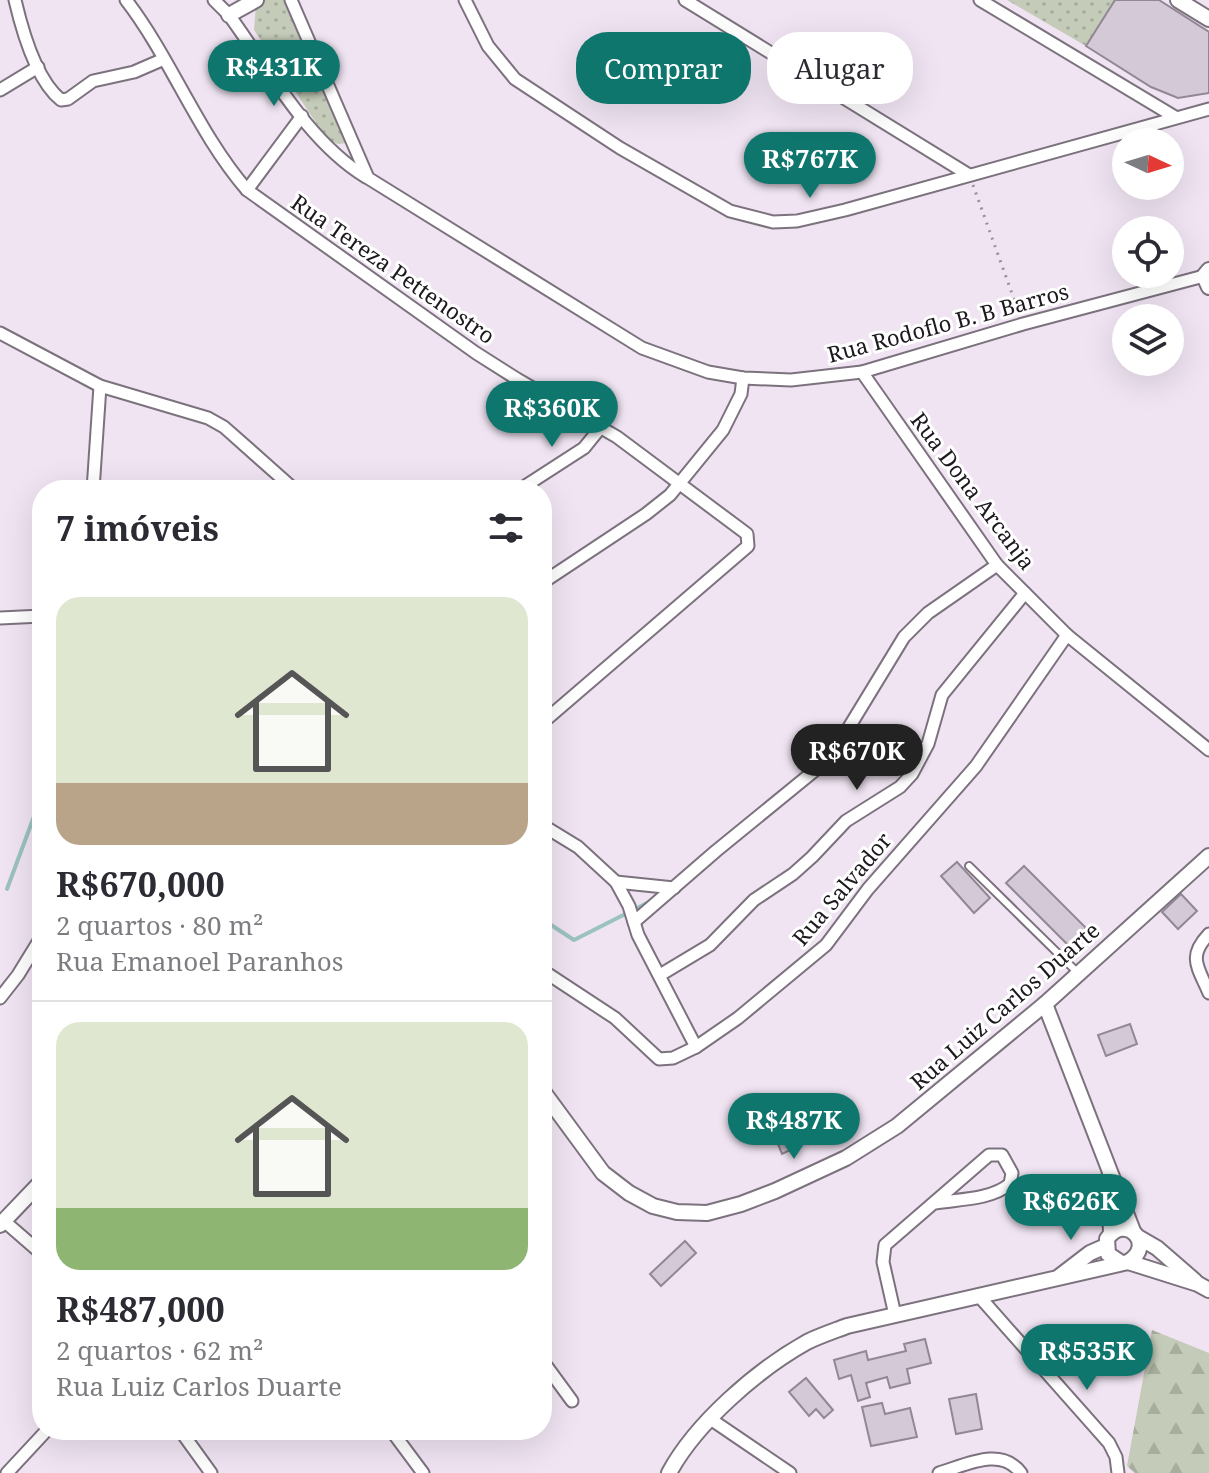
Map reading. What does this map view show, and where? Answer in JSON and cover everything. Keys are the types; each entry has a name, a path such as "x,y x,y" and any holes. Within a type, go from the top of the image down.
{"street":[{"path":"15,0 22,29 38,67 57,98 64,100 93,81 134,72 164,59"},
{"name":"Rua Tereza Pettenostro","path":"126,0 158,45 204,133 225,165 247,190 476,353 601,427 681,482 747,534 748,546 552,714"},
{"name":"Rua Rodoflo B. B Barros","path":"214,0 229,15 302,116 334,154 642,348 697,368 743,378 791,380 862,372 1023,324 1207,278"},
{"path":"229,15 256,0"},
{"path":"291,0 368,178"},
{"path":"465,0 488,46 515,79 620,148 730,211 773,222 797,221 1209,109"},
{"path":"685,0 969,175"},
{"path":"980,0 1175,117"},
{"path":"1178,0 1209,19"},
{"path":"0,90 38,67"},
{"path":"247,190 302,116"},
{"path":"0,333 100,386 208,418 224,427 284,480"},
{"name":"Rua Dona Arcanja","path":"862,372 997,565 1067,635 1209,750"},
{"path":"552,576 670,495 723,430 741,394 743,378"},
{"path":"94,480 100,386"},
{"path":"534,480 584,448 601,427"},
{"path":"634,922 819,767 852,724 904,637 928,613 997,565"},
{"path":"660,975 710,945 747,906 803,866 846,821 900,787 912,774 928,744 942,695 1025,593"},
{"path":"0,618 32,616"},
{"name":"Rua Salvador","path":"552,977 615,1018 659,1059 673,1058 696,1047 738,1018 826,945 868,889 976,766 1067,635"},
{"path":"552,831 578,847 616,882 696,1047"},
{"name":"Rua Luiz Carlos Duarte","path":"552,1104 603,1173 653,1206 677,1212 707,1213 775,1191 877,1141 932,1100 1045,1004 1209,856"},
{"path":"616,882 674,888"},
{"path":"1209,934 1197,946 1195,960 1209,993"},
{"path":"0,998 32,952"},
{"path":"669,1473 681,1450 709,1418 778,1361 808,1341 847,1326 1124,1262 1139,1252 1136,1234 1045,1004"},
{"path":"895,1315 883,1262 885,1245 989,1155 1002,1155 1012,1173 1010,1184 1002,1190 935,1203"},
{"path":"1108,1165 1108,1254 1204,1287"},
{"path":"32,1192 2,1223 32,1246"},
{"path":"1059,1276 1126,1228 1157,1248 1204,1287"},
{"path":"978,1295 1109,1443 1116,1457 1118,1473"},
{"path":"552,1374 572,1401"},
{"path":"709,1418 790,1473"},
{"path":"9,1472 38,1440"},
{"path":"187,1440 211,1473"},
{"path":"398,1440 423,1473"},
{"path":"939,1473 1000,1458 1014,1463 1021,1473"}],"lane":[{"path":"969,866 1079,974"}],"path":[{"path":"969,175 1023,324"}],"green space":[{"path":"261,0 285,0 347,143 338,144 327,139 254,30 256,6"},
{"path":"1007,0 1115,0 1086,46"},
{"path":"1152,1330 1209,1353 1209,1473 1135,1473 1127,1466"}],"building":[{"path":"1115,0 1159,0 1209,32 1209,93 1178,98 1151,87 1086,46"},
{"path":"957,862 990,898 974,913 941,876"},
{"path":"1024,866 1086,928 1069,946 1006,883"},
{"path":"1181,894 1197,911 1178,929 1162,912"},
{"path":"1130,1024 1137,1044 1106,1056 1098,1035"},
{"path":"782,1105 799,1146 782,1154 765,1112"},
{"path":"685,1241 696,1253 661,1286 650,1274"},
{"path":"925,1339 931,1363 907,1369 910,1383 890,1388 887,1377 866,1383 870,1397 858,1401 851,1375 839,1379 834,1360 866,1351 868,1360 906,1351 904,1344"},
{"path":"806,1378 833,1410 824,1418 816,1409 809,1416 789,1392"},
{"path":"976,1394 982,1429 956,1434 949,1399"},
{"path":"882,1403 885,1414 910,1408 917,1437 871,1446 862,1407"}],"waterway":[{"path":"7,889 32,822"},
{"path":"552,926 574,940 647,903"}]}
